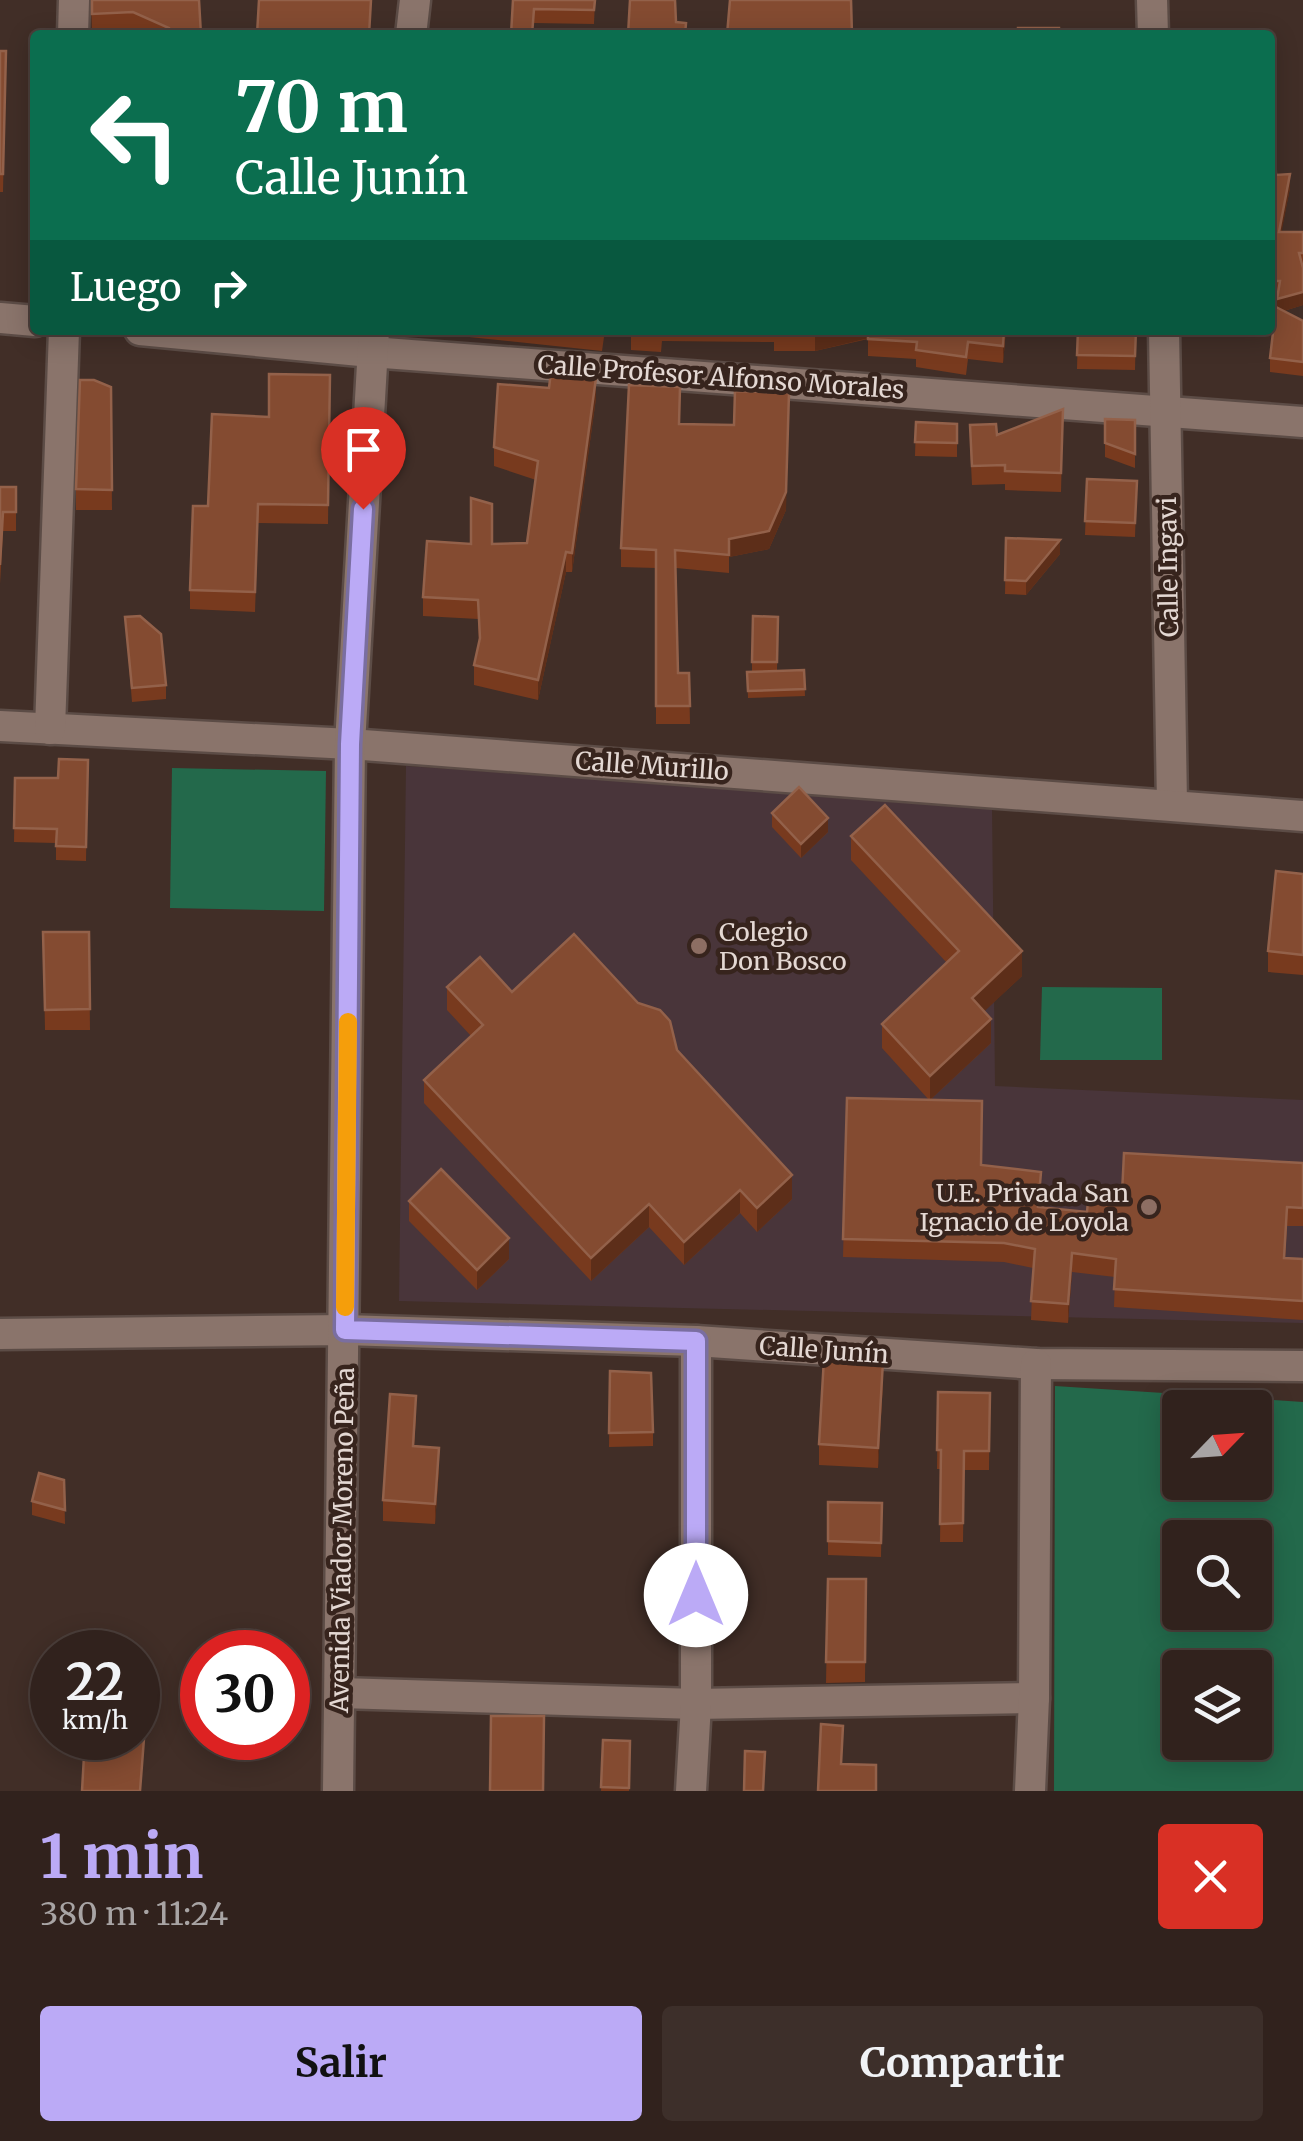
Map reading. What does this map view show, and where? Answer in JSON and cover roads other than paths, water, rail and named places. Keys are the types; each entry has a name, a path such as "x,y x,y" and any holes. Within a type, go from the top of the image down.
{"street":[{"path":"73,30 74,0"},
{"path":"411,30 415,0"},
{"path":"1152,0 1154,30"},
{"path":"0,318 30,321"},
{"path":"50,729 64,335"},
{"name":"Calle Profesor Alfonso Morales","path":"245,335 372,341 1303,422"},
{"name":"Calle Ingavi","path":"1164,335 1172,804"},
{"name":"Avenida Viador Moreno Peña","path":"338,1791 350,744 372,341"},
{"name":"Calle Murillo","path":"0,726 350,744 1303,816"},
{"name":"Calle Junín","path":"0,1334 345,1330 696,1341 1036,1364 1303,1366"},
{"path":"691,1791 696,1704 696,1341"},
{"path":"1030,1791 1036,1364"},
{"path":"341,1694 696,1704 1034,1698"}],"place":[{"name":"Colegio Don Bosco","path":"699,946"},
{"name":"U.E. Privada San Ignacio de Loyola","path":"1149,1207"}]}
